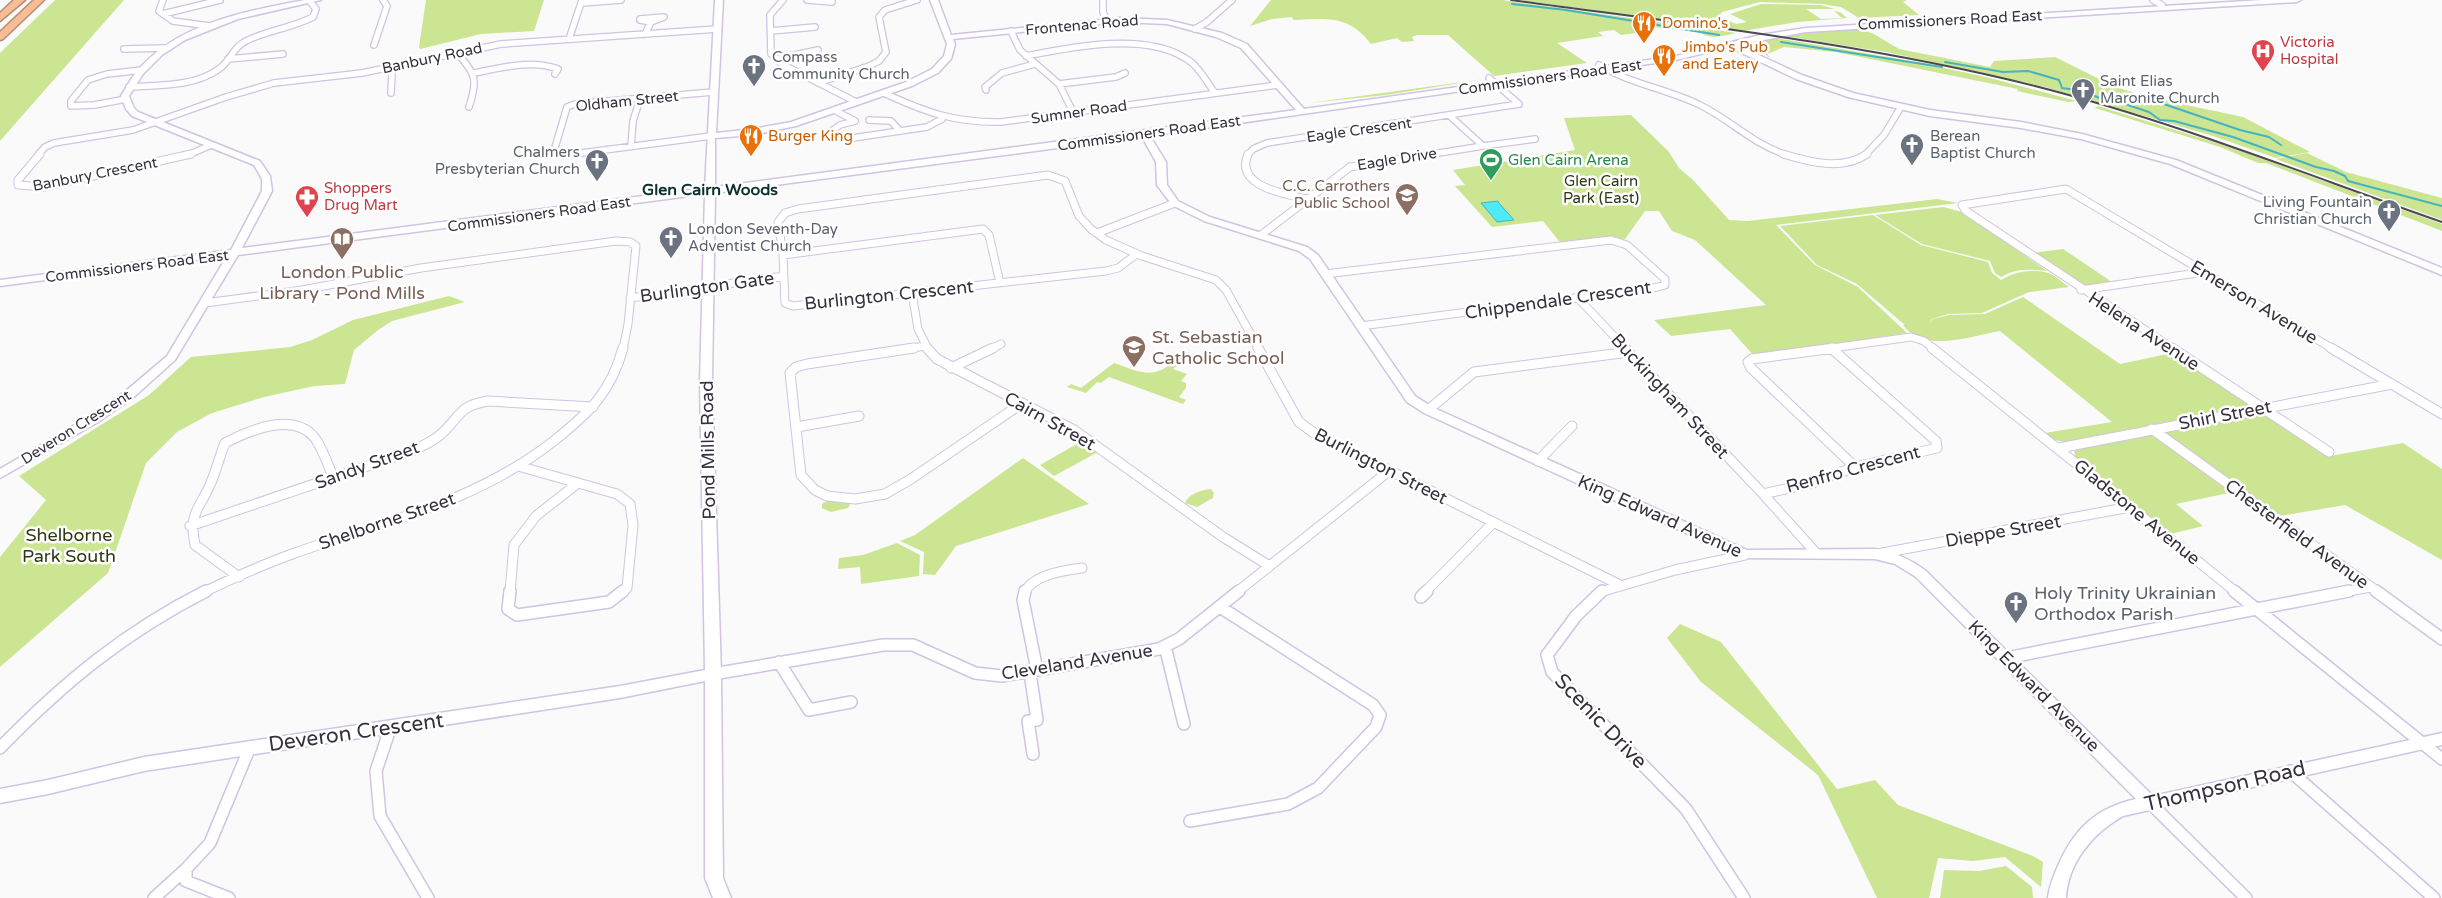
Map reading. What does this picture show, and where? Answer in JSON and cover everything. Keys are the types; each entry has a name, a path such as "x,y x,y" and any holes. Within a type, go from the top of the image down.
{"highway":[{"path":"0,18 20,0"},
{"path":"0,37 38,0"}],"main road":[{"path":"126,99 124,96 142,70 166,48 209,26 246,15 312,0"},
{"name":"Pond Mills Road","path":"719,0 711,136 706,391 713,674 714,878 722,898"},
{"path":"711,136 778,128 884,93 935,71 948,57 950,51 949,37 934,0"},
{"name":"Commissioners Road East","path":"0,283 687,190 710,185 737,185 1144,132 1493,81 1688,56 1728,43 1783,29 1827,24 2251,0"},
{"name":"Commissioners Road East","path":"1601,67 1728,43 1834,27 2298,0"},
{"name":"Frontenac Road","path":"949,37 1107,22 1153,20 1218,35 1244,46 1301,110"},
{"path":"1758,58 1753,52 1752,44 1760,38"},
{"path":"1728,43 1826,88 1901,107 2052,131 2143,152 2203,173 2442,272"},
{"path":"1688,56 1734,52 1758,58"},
{"name":"Deveron Crescent","path":"0,474 94,419 158,371 171,358 235,251 267,191 268,182 257,163 135,114 130,109 126,99"},
{"path":"1144,132 1161,162 1162,185 1175,203"},
{"path":"710,185 724,182 737,185"},
{"name":"Commissioners Road East","path":"0,278 235,251 677,195 710,185"},
{"path":"677,195 701,197 710,203 737,185"},
{"name":"King Edward Avenue","path":"1175,203 1207,219 1303,249 1314,257 1411,399 1428,410 1745,555 1892,555 1922,574 2149,802"},
{"name":"Deveron Crescent","path":"0,796 48,787 144,764 620,692 713,674"},
{"name":"Thompson Road","path":"2057,898 2057,890 2072,849 2097,822 2119,810 2442,739"}],"street":[{"path":"163,0 159,11 173,20 209,26"},
{"path":"163,14 220,0"},
{"path":"129,87 201,77 220,68 233,50 241,43 291,28 313,17 316,10 312,0"},
{"path":"374,44 388,6 383,0"},
{"path":"569,39 582,1 621,0"},
{"path":"782,0 770,15 771,54 776,60 856,102"},
{"path":"807,0 832,2"},
{"path":"818,83 879,61 886,52 879,17 880,13 917,0"},
{"path":"1103,0 1102,12 1107,22"},
{"path":"1195,29 1212,19 1232,0"},
{"path":"2153,0 2162,5"},
{"path":"646,34 651,22"},
{"path":"771,31 815,27"},
{"name":"Banbury Road","path":"154,122 226,97 274,83 389,68 501,44 718,29"},
{"path":"1011,31 1020,50 1059,84 1073,112"},
{"path":"1026,56 1127,43 1145,45 1185,57 1215,93"},
{"path":"124,49 166,48"},
{"path":"776,60 818,50"},
{"path":"457,53 474,72 476,83 469,107"},
{"path":"228,59 283,54"},
{"path":"474,72 500,67 543,64 558,69 554,74"},
{"path":"986,90 989,83 1002,72 1035,64"},
{"path":"1601,67 1700,105 1772,152 1810,162 1841,163 1859,159 1877,144 1901,107"},
{"path":"389,68 392,73 391,93"},
{"path":"126,99 94,105 71,106 71,101 88,80 106,74 142,70"},
{"path":"1059,84 1116,77 1125,74"},
{"name":"Eagle Crescent","path":"1307,199 1254,182 1248,175 1246,161 1253,147 1267,143 1451,117 1519,104 1493,81"},
{"name":"Sumner Road","path":"884,93 942,119 968,122 1001,122 1278,85"},
{"name":"Oldham Street","path":"711,136 566,155 554,151 567,107 583,103 713,92"},
{"path":"631,146 633,121 640,99"},
{"path":"834,110 855,121 840,125 830,132 846,139 926,126 942,119"},
{"path":"1451,117 1483,146"},
{"path":"869,120 894,121 897,123 900,131"},
{"name":"Banbury Crescent","path":"154,122 111,135 54,142 46,147 18,180 18,185 25,188 44,186 183,157 211,145"},
{"name":"Eagle Drive","path":"1261,235 1350,167 1535,139"},
{"name":"Burlington Street","path":"1048,175 1066,180 1078,214 1086,224 1112,243 1137,254 1216,280 1226,290 1299,422 1314,433 1620,585"},
{"name":"Burlington Crescent","path":"1048,175 790,210 778,222 783,255 785,303 793,306 1106,271 1118,268 1137,254"},
{"name":"Emerson Avenue","path":"1962,206 2066,189 2442,414"},
{"path":"1097,233 1175,203"},
{"name":"Helena Avenue","path":"1962,206 1966,211 2081,290 2329,452"},
{"path":"783,255 970,229 983,229 989,235 1000,283"},
{"name":"Chippendale Crescent","path":"1325,274 1611,240 1627,245 1665,279 1665,285 1658,287 1361,326"},
{"name":"Shelborne Street","path":"0,748 50,697 101,654 163,615 239,576 320,544 416,515 477,489 537,455 593,408 604,395 621,360 636,246 630,242 616,241 420,268 302,290 205,302"},
{"path":"2081,290 2204,272"},
{"name":"Burlington Gate","path":"630,298 784,276"},
{"name":"Cairn Street","path":"912,293 917,330 925,346 937,359 1074,430 1223,537 1268,565"},
{"name":"Buckingham Street","path":"1578,298 1763,494"},
{"name":"Gladstone Avenue","path":"1831,348 1910,337 1924,341 2059,448 2442,759"},
{"path":"952,368 1001,344"},
{"path":"925,346 796,367 790,373 802,475 815,490 827,496 855,499 884,494 911,479 1021,404"},
{"path":"1831,348 1752,359 1748,362 1751,368 1855,467"},
{"name":"Renfro Crescent","path":"1818,554 1763,494 1812,482 1855,467 1937,448 1936,440 1831,348"},
{"path":"1428,410 1474,372 1629,352"},
{"name":"Shirl Street","path":"2059,448 2392,384"},
{"name":"Sandy Street","path":"190,526 418,448 443,432 454,416 464,407 475,402 488,401 593,408"},
{"path":"796,427 859,416"},
{"path":"239,576 195,545 190,526 193,512 211,481 225,443 238,435 287,424 303,428 320,446 333,477"},
{"path":"1538,461 1572,426"},
{"name":"Chesterfield Avenue","path":"2152,429 2442,639"},
{"path":"518,466 617,494 630,504 633,525 627,588 609,602 517,615 508,609 514,545 536,516 578,483"},
{"name":"Cleveland Avenue","path":"713,674 883,646 913,645 975,673 1002,676 1140,654 1165,646 1179,639 1220,607 1268,565 1389,471"},
{"name":"Dieppe Street","path":"1875,554 2130,507"},
{"path":"1421,597 1493,523"},
{"name":"Scenic Drive","path":"1744,898 1686,809 1552,672 1547,655 1558,638 1602,591 1682,568 1745,555"},
{"path":"1033,754 1028,721 1037,720 1034,672 1023,600 1025,590 1037,579 1054,573 1082,568"},
{"path":"2006,658 2371,587"},
{"path":"1190,821 1288,804 1318,788 1376,727 1380,716 1373,705 1220,607"},
{"path":"1165,646 1184,724"},
{"path":"779,662 809,710 851,702"},
{"path":"392,726 376,771 380,816 428,898"},
{"path":"154,898 186,869 210,843 250,747"},
{"path":"2290,771 2434,898"},
{"name":"King Edward Avenue","path":"2149,802 2246,898"},
{"path":"186,869 186,881 229,898"}],"green space":[{"path":"55,0 124,0 0,141 0,53"},
{"path":"426,0 544,0 534,31 481,34 420,49"},
{"path":"1271,0 1502,0 1736,33 1713,37 1699,32 1644,26 1651,31 1621,35 1614,30 1598,32 1603,36 1557,43 1587,63 1494,76 1448,35 1417,35 1412,37 1414,41 1402,42 1397,38 1371,44 1354,27 1336,20 1293,20 1292,17 1272,19 1250,26"},
{"path":"1519,0 1907,0 1903,2 1919,15 1859,18 1841,7 1822,4 1760,2 1722,12 1719,16 1736,24 1747,22 1730,14 1761,4 1821,5 1835,9 1806,9 1821,19 1842,18 1834,11 1840,12 1847,18 1797,22 1743,31"},
{"path":"1862,27 1867,30 1864,31 1872,33 1899,49 1990,67 1994,61 2055,57 2113,86 2144,96 2243,117 2310,152 2276,158 2213,136 2045,87 1886,52 1784,36 1807,31"},
{"path":"1777,38 1917,62 1990,78 2077,101 2068,102 2017,91 2018,89 1836,52 1784,47 1767,54 1770,58 1757,49 1761,42"},
{"path":"1485,79 1386,95 1309,103"},
{"path":"2098,106 2233,148 2442,224 2442,231 2266,163 2258,163 2220,147 2095,108"},
{"name":"Glen Cairn Park (East)","path":"1631,115 1669,152 1679,168 1694,181 1729,220 1748,221 1937,199 1958,203 1776,225 1815,265 1858,287 1907,333 1754,356 1730,329 1671,336 1654,320 1766,305 1695,240 1672,231 1659,211 1645,211 1625,239 1602,238 1562,245 1543,221 1492,227 1455,186 1465,185 1453,170 1575,150 1564,118"},
{"path":"2307,153 2346,172 2442,198 2442,220 2276,159"},
{"path":"1943,207 1962,212 2047,271 2023,270 2001,277 1995,273 1990,261 1922,244 1875,215"},
{"path":"1873,215 1921,245 1988,262 1992,273 2001,280 2018,273 2036,271 2051,274 2069,287 2029,292 1982,313 1948,314 1932,319 1929,325 1933,319 1949,315 1985,314 2023,297 2120,364 2172,353 2246,402 2249,406 2064,442 2054,440 2045,433 2112,422 2000,331 1948,341 1923,339 1912,334 1903,325 1905,325 1857,284 1817,265 1780,226"},
{"path":"2063,249 2112,282 2089,285 2077,284 2032,253"},
{"name":"Shelborne Park South","path":"449,296 465,302 392,321 354,350 345,384 314,386 264,397 212,413 177,432 146,463 108,573 0,667 0,557 46,500 19,476 149,395 191,357 290,347 312,340 353,320"},
{"path":"1176,359 1184,360 1173,369 1187,374 1181,381 1186,383 1186,388 1179,397 1186,400 1183,404 1109,377 1101,383 1097,382 1086,393 1067,387 1071,384 1081,388 1114,363 1146,373 1161,370"},
{"path":"2257,413 2267,416 2330,456 2403,443 2442,469 2442,560 2345,505 2280,516 2243,490 2176,504 2203,526 2171,534 2076,458 2074,452 2077,448"},
{"path":"1082,441 1098,452 1054,476 1040,465"},
{"path":"1023,458 1089,504 956,546 935,575 923,574 924,552 900,541 915,535"},
{"path":"1211,489 1214,493 1213,498 1197,507 1185,503 1195,493"},
{"path":"828,500 848,503 850,505 848,508 831,512 822,508 822,504"},
{"path":"897,543 920,555 919,576 861,584 860,567 838,569 839,558 863,555"},
{"path":"1680,624 1721,642 1837,789 1875,780 1898,805 2033,856 2043,862 2041,887 2005,857 1973,861 1938,858 1929,898 1877,898 1818,775 1701,682 1667,638"},
{"path":"2006,866 2032,887 2033,898 1940,898 1944,870 1979,871"}],"water":[{"path":"1498,201 1514,220 1497,222 1481,203"}],"waterway":[{"path":"1512,4 1566,10 1719,35"},
{"path":"1781,42 1942,67"},
{"path":"1945,62 2003,72 2028,71 2059,80 2062,88 2083,91 2109,102 2122,103 2149,112 2160,120 2174,121 2233,137 2316,167 2334,171 2345,176 2348,181 2442,206"},
{"path":"2158,102 2240,130 2269,137 2281,145"}],"railway":[{"path":"1511,0 1708,26 1840,46 1970,71 2035,86 2138,115 2189,132 2442,222"}],"place":[{"name":"Domino's","path":"1644,44"},
{"name":"Victoria Hospital","path":"2263,72"},
{"name":"Jimbo's Pub and Eatery","path":"1664,77"},
{"name":"Compass Community Church","path":"754,87"},
{"name":"Saint Elias Maronite Church","path":"2083,111"},
{"name":"Burger King","path":"751,157"},
{"name":"Berean Baptist Church","path":"1912,166"},
{"name":"Glen Cairn Arena","path":"1491,181"},
{"name":"Chalmers Presbyterian Church","path":"597,182"},
{"name":"C.C. Carrothers Public School","path":"1407,216"},
{"name":"Shoppers Drug Mart","path":"307,218"},
{"name":"Living Fountain Christian Church","path":"2389,232"},
{"name":"London Seventh-Day Adventist Church","path":"671,259"},
{"name":"London Public Library - Pond Mills","path":"342,260"},
{"name":"St. Sebastian Catholic School","path":"1134,368"},
{"name":"Holy Trinity Ukrainian Orthodox Parish","path":"2016,624"}],"district":[{"name":"Glen Cairn Woods","path":"710,189"}]}
